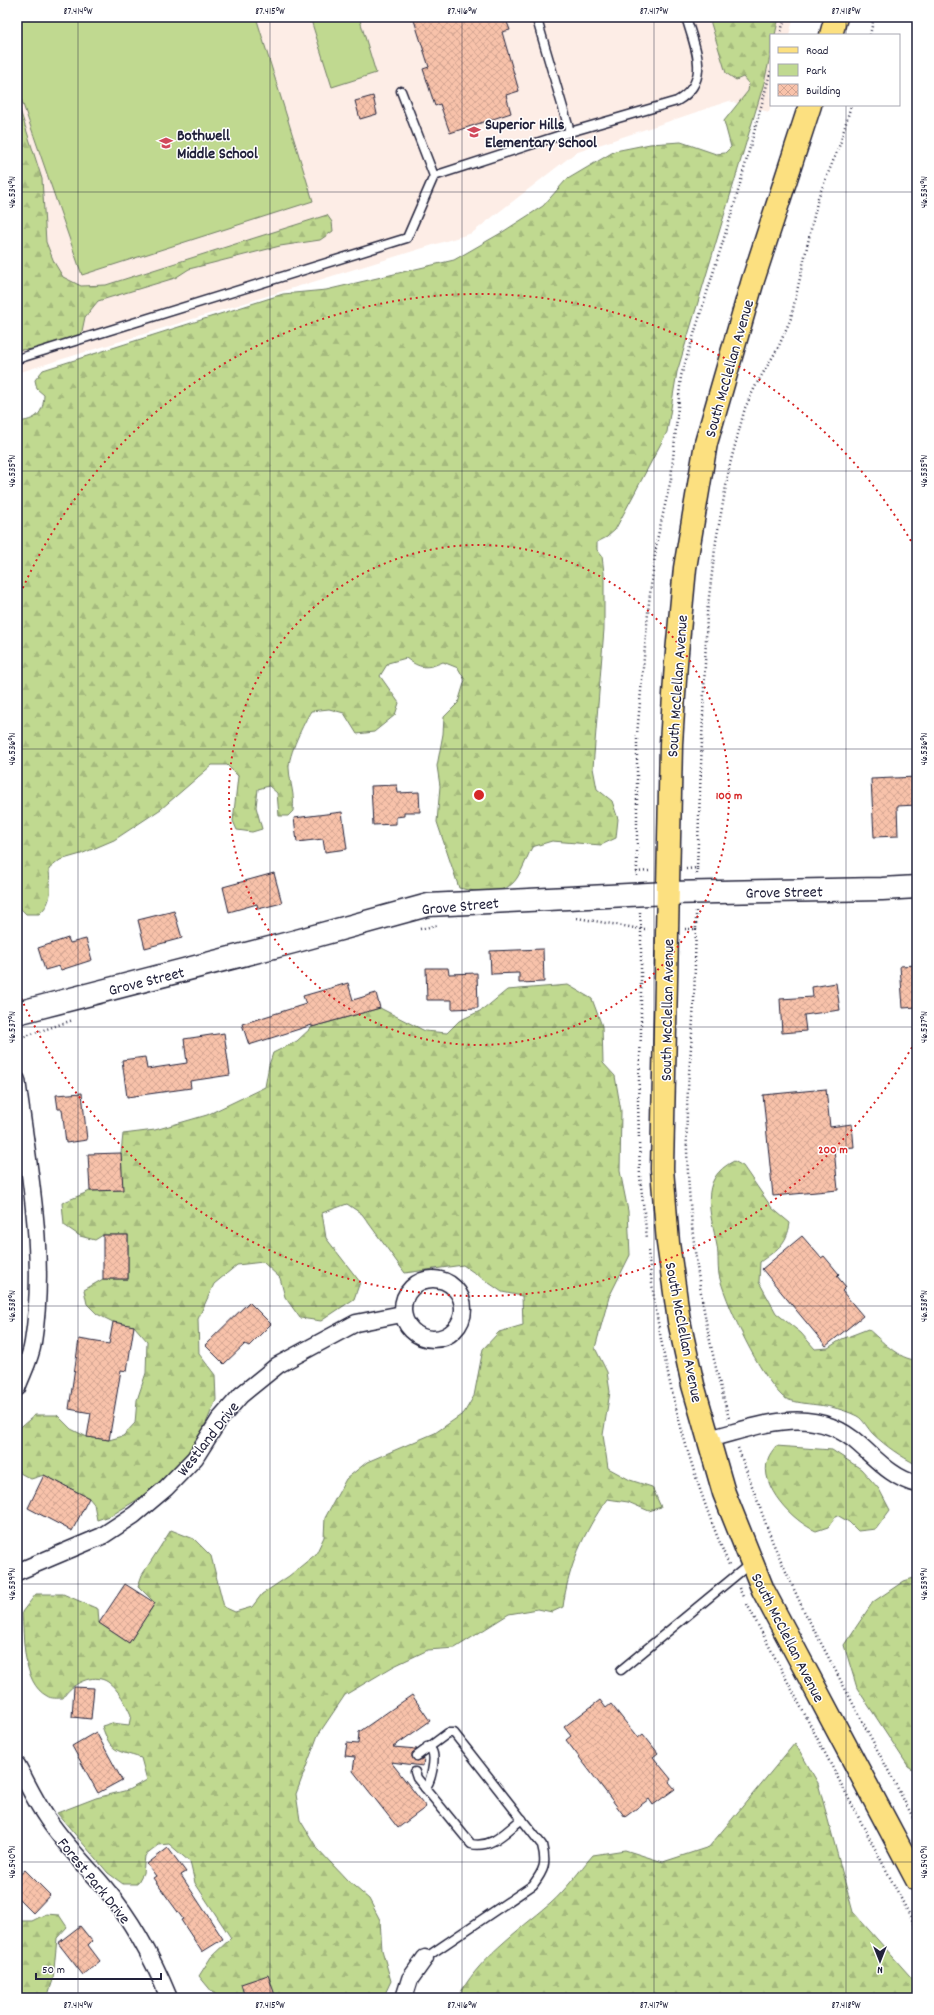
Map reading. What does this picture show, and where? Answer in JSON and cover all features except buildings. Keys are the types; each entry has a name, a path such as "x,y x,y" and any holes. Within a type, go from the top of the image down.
{"main road":[{"path":"831,34 836,17"},
{"name":"South McClellan Avenue","path":"810,106 753,280 706,443 685,568 676,663 671,744 662,1169 668,1243 679,1321 693,1385 724,1493 762,1590 917,1880"},
{"name":"Grove Street","path":"17,1013 293,942 428,905 668,893 917,887"}],"street":[{"path":"17,1080 32,1199 39,1274 33,1344 17,1388"},
{"name":"Westland Drive","path":"17,1572 102,1536 134,1515 166,1488 195,1458 219,1420 241,1395 278,1364 356,1323 402,1314"},
{"path":"708,1439 775,1422 798,1419 816,1422 837,1429 856,1442 889,1471 917,1484"},
{"name":"Forest Park Drive","path":"17,1765 45,1815 75,1856 105,1888 133,1927 160,1976 169,1998"},
{"path":"404,1998 410,1979 425,1958"}],"lane":[{"path":"539,17 538,23 570,132"},
{"path":"434,176 570,132 677,101 690,91 696,84 699,71 696,52 686,17"},
{"path":"17,359 407,238 434,176 401,91"},
{"path":"621,1670 751,1563"},
{"path":"417,1756 427,1747 448,1733 454,1733 542,1845 546,1857 543,1872 533,1885 516,1898 425,1958"},
{"path":"425,1788 431,1781 433,1756 432,1751 427,1747"},
{"path":"415,1772 425,1788 471,1844 486,1845 522,1819"}],"path":[{"path":"780,34 785,17"},
{"path":"870,34 874,17"},
{"path":"697,868 704,646 712,572 726,487 743,414 756,385 778,348 791,318 818,198 840,144 851,106"},
{"path":"569,918 591,919 641,929"},
{"path":"417,929 447,923"},
{"path":"696,929 687,1148 695,1262 716,1372 733,1433 772,1543 803,1609 917,1824"},
{"path":"17,1039 76,1019"}],"shaded area":[{"path":"17,17 794,17 789,34 770,34 770,106 769,112 729,101 575,153 472,233 17,373"}],"green space":[{"name":"Bothwell Middle School","path":"17,17 256,17 313,201 82,275 17,87"},
{"path":"310,17 359,17 376,73 332,87"},
{"path":"709,17 779,17 775,34 770,34 770,56 764,83 677,372 667,432 615,530 607,537 597,542 597,550 602,556 604,573 604,629 593,768 597,789 612,801 618,819 616,838 601,845 552,841 532,847 517,878 512,884 505,888 498,891 482,892 459,888 437,822 440,786 437,766 443,734 444,717 458,703 465,680 458,668 443,662 424,667 415,664 406,658 388,663 380,676 399,703 395,715 374,732 357,734 344,713 329,709 311,711 297,739 289,763 293,794 293,811 288,816 279,816 277,793 269,786 258,789 256,807 262,829 252,832 237,830 233,821 238,776 227,765 212,765 161,809 114,840 81,854 60,860 49,869 50,894 44,909 39,914 26,914 17,905 17,422 34,418 38,415 42,407 44,395 37,389 35,380 43,370 283,294 326,290 454,260 501,233 543,206 566,180 615,151 650,144 681,142 716,154 725,153 731,147 724,121 748,91 749,84 743,77 736,80 726,73"},
{"path":"17,109 20,110 42,179 46,242 54,262 63,277 81,286 106,285 327,215 332,222 333,231 320,240 280,246 189,269 175,278 98,301 85,317 81,336 38,349 17,350"},
{"path":"568,985 592,999 602,1026 603,1063 615,1076 621,1111 620,1171 628,1211 630,1255 609,1297 595,1348 607,1372 610,1392 603,1435 608,1468 630,1480 652,1487 661,1507 649,1511 628,1502 607,1499 591,1524 578,1550 565,1592 563,1607 552,1612 538,1609 509,1614 455,1648 428,1650 394,1666 345,1695 318,1735 296,1794 300,1820 317,1848 347,1880 369,1899 380,1920 382,1950 391,1981 383,1998 222,1998 213,1993 199,1976 211,1957 231,1938 195,1883 190,1862 169,1844 159,1845 145,1856 143,1873 137,1884 123,1884 108,1873 57,1813 96,1798 128,1790 147,1780 141,1758 116,1749 108,1741 105,1735 102,1726 112,1723 129,1725 131,1715 122,1697 112,1685 102,1679 89,1679 71,1688 63,1698 49,1697 39,1690 33,1681 26,1658 22,1612 36,1594 63,1594 98,1609 99,1623 129,1643 155,1603 138,1586 142,1575 171,1530 194,1539 211,1556 224,1607 235,1612 252,1607 262,1594 289,1576 316,1554 324,1537 325,1518 346,1479 367,1462 435,1433 464,1413 474,1396 483,1349 499,1332 523,1325 522,1296 502,1292 463,1265 405,1273 362,1214 347,1204 322,1213 326,1238 360,1282 354,1299 321,1321 300,1318 285,1297 280,1278 263,1262 237,1265 214,1284 198,1319 199,1354 215,1375 216,1400 200,1437 177,1469 135,1501 112,1515 97,1520 94,1504 89,1498 44,1475 31,1479 20,1473 17,1467 17,1430 35,1415 57,1415 71,1429 87,1437 109,1440 123,1436 135,1423 137,1400 146,1373 147,1341 134,1326 113,1322 97,1314 87,1304 84,1290 103,1279 128,1279 128,1235 103,1235 95,1240 80,1236 64,1225 62,1203 90,1191 122,1190 121,1153 123,1134 155,1130 207,1115 265,1087 273,1053 297,1041 312,1027 380,1008 425,1031 447,1033 459,1021 484,1009 507,990"},
{"path":"734,1161 743,1166 772,1208 790,1223 786,1237 780,1246 760,1262 759,1282 776,1313 801,1333 815,1349 828,1348 842,1339 868,1329 884,1344 897,1353 904,1357 917,1360 917,1465 884,1443 873,1434 857,1416 826,1406 786,1399 773,1386 764,1373 746,1341 724,1292 720,1279 717,1246 710,1210 709,1198 715,1177 722,1169"},
{"path":"776,1446 832,1450 861,1469 879,1489 890,1510 876,1529 858,1531 849,1522 837,1515 828,1527 816,1531 807,1526 798,1520 780,1502 768,1480 766,1469 768,1459"},
{"path":"917,1577 917,1772 908,1766 857,1688 844,1645 873,1602 904,1581"},
{"path":"795,1743 818,1783 853,1912 917,1984 917,1998 458,1998 475,1971 499,1947 556,1899 593,1855 625,1850 663,1862 709,1847"},
{"path":"46,1914 59,1915 67,1927 57,1938 53,1980 47,1998 17,1998 17,1919 20,1921 32,1921"}],"place":[{"name":"Superior Hills Elementary School","path":"474,132"},
{"name":"Bothwell Middle School","path":"166,143"}]}
